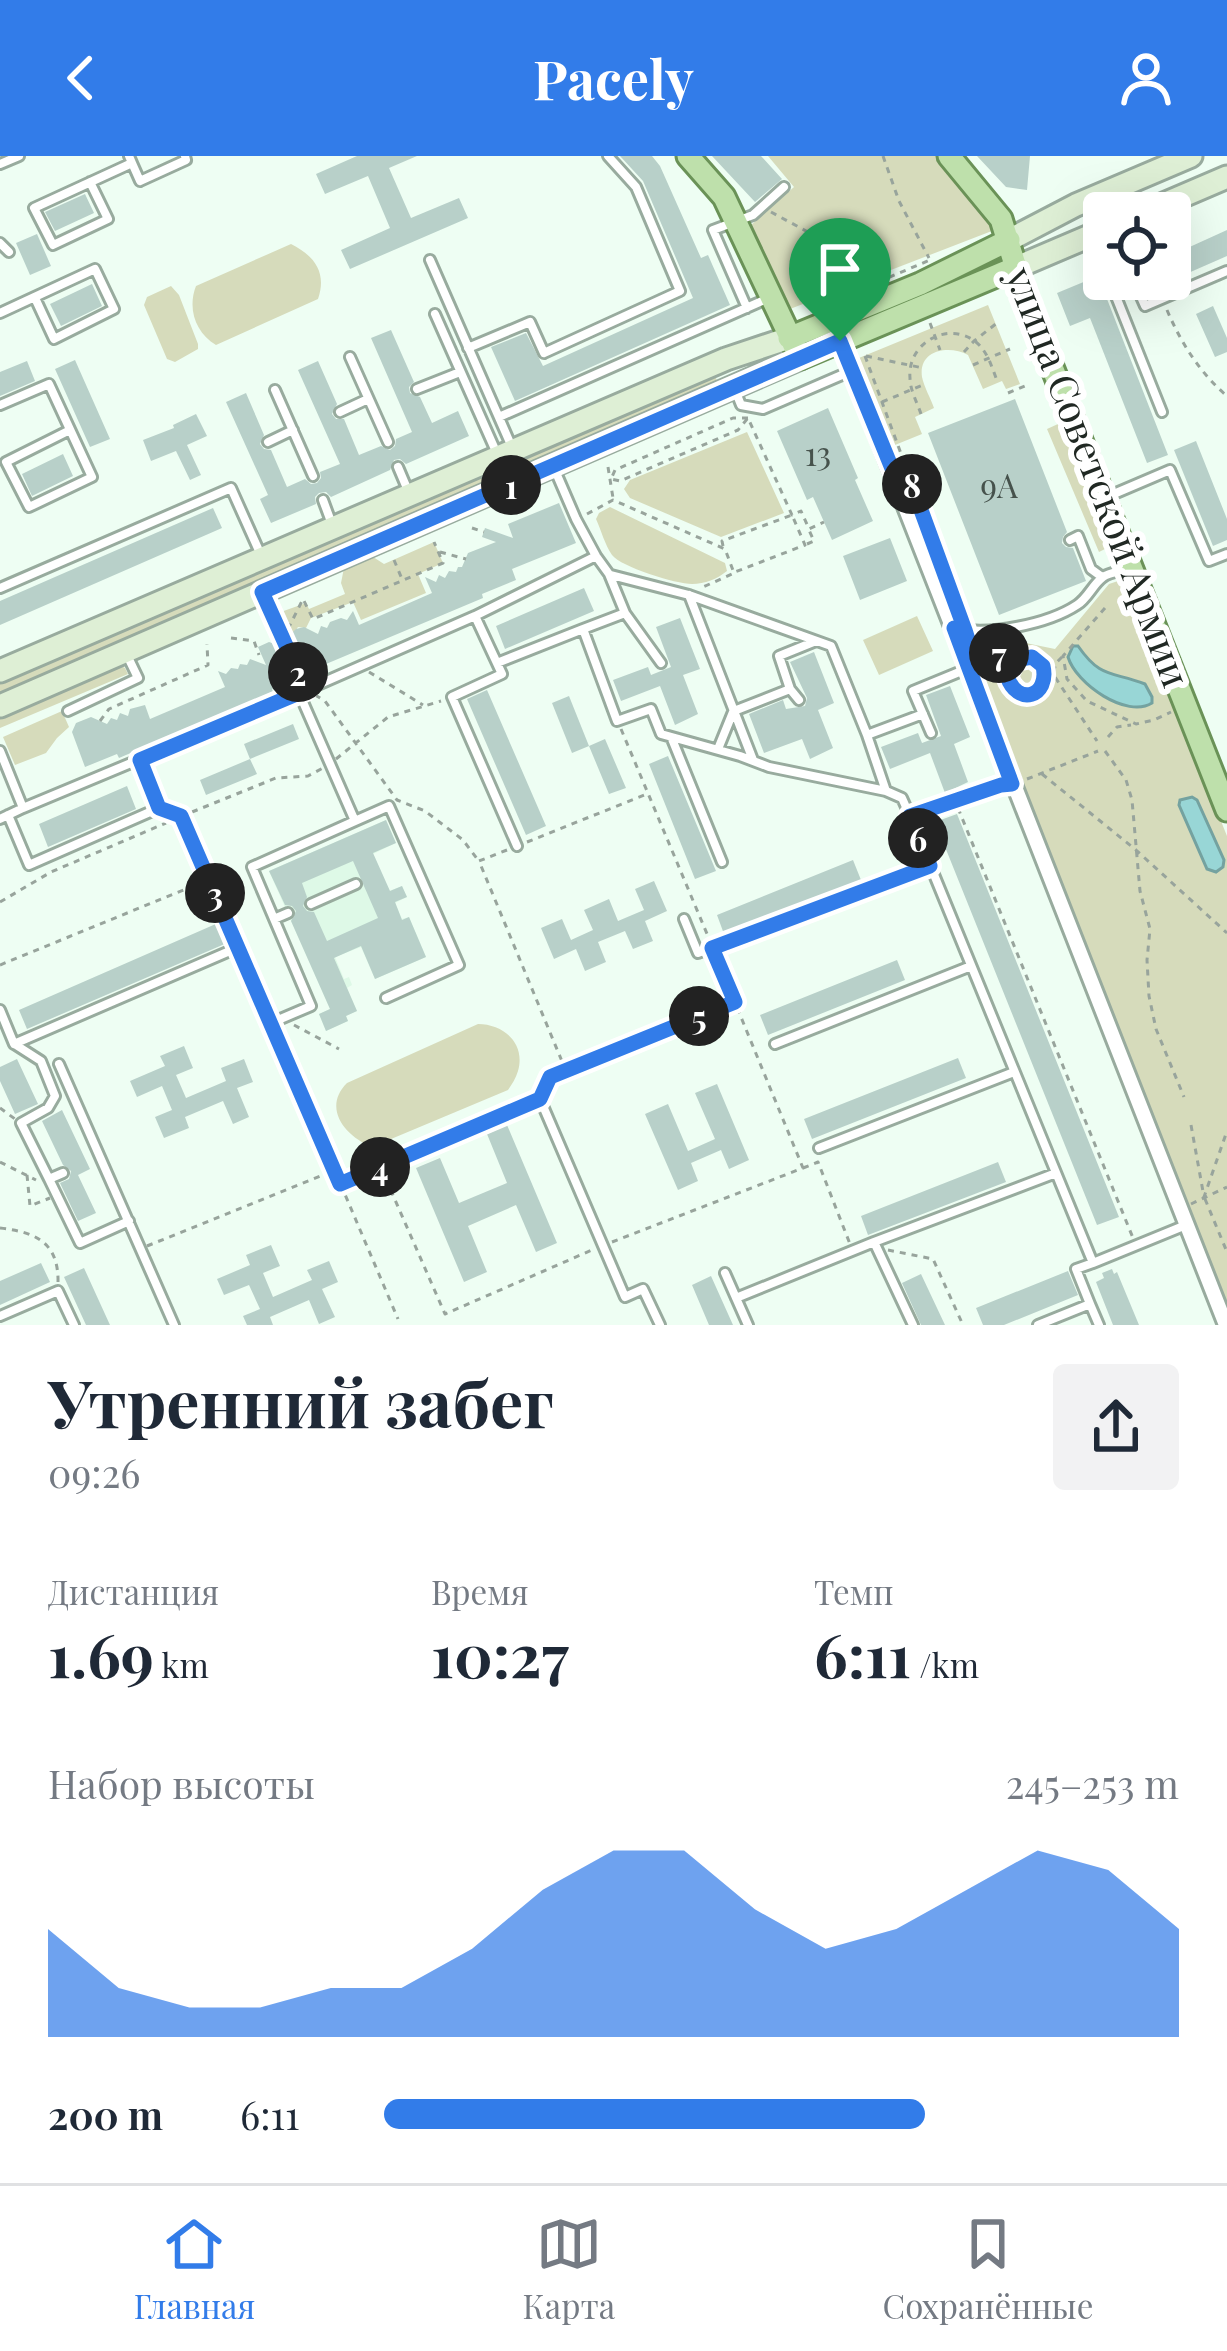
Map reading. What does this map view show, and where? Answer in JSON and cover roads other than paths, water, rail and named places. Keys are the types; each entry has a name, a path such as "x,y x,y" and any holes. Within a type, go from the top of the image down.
{"main road":[{"path":"688,156 724,197 795,348"},
{"name":"улица Советской Армии","path":"949,156 1001,219 1026,301 1221,780 1227,810"},
{"path":"0,706 734,388 795,348 920,284 1076,205 1191,156"},
{"path":"1156,171 1166,192"},
{"path":"1191,192 1227,177"},
{"path":"0,671 726,359 795,348 848,346 1083,238"}],"street":[{"path":"848,346 851,371 903,468 1012,784 1226,1325"}],"lane":[{"path":"0,164 19,156"},
{"path":"90,182 108,219 53,245 34,208 131,160 140,181 186,160 185,156"},
{"path":"469,348 530,322 544,353 680,291 636,187 608,156"},
{"path":"747,308 713,230 753,215 784,187"},
{"path":"0,243 9,252"},
{"path":"430,260 499,417 506,455"},
{"path":"0,313 95,269 114,309 54,339 35,298"},
{"path":"1191,287 1227,271"},
{"path":"499,417 770,298"},
{"path":"1118,300 1163,412"},
{"path":"435,314 460,372 506,455"},
{"path":"350,357 388,442"},
{"path":"734,388 741,405 763,409 851,371"},
{"path":"417,389 460,372"},
{"path":"0,405 49,384 92,477 29,507 6,462 70,430"},
{"path":"275,390 313,476"},
{"path":"340,412 368,399"},
{"path":"268,442 293,430"},
{"path":"398,467 410,495"},
{"path":"554,467 625,614 661,662"},
{"path":"1104,497 1170,470 1209,561 1227,554"},
{"path":"0,588 230,488 262,557"},
{"path":"323,500 334,527"},
{"path":"1070,539 1078,536 1091,569 1102,577"},
{"path":"386,998 460,965 389,806 252,867 311,1006 276,1021 181,816 159,808 29,865 4,817 360,667 596,556"},
{"path":"959,629 1012,627 1054,617 1081,603 1102,577 1132,568"},
{"path":"609,574 689,595 831,646 886,790"},
{"path":"262,592 306,690 303,703 355,821"},
{"path":"689,595 753,761"},
{"path":"497,663 625,614"},
{"path":"475,616 502,674 452,698 517,846"},
{"path":"583,629 617,721 651,709 661,734 770,767 886,790 902,798 1093,1263"},
{"path":"800,700 790,689 779,656 816,641"},
{"path":"68,712 138,677 126,652"},
{"path":"931,733 913,691 969,668"},
{"path":"718,749 734,711 790,689"},
{"path":"867,735 923,714"},
{"path":"671,737 722,862"},
{"path":"0,751 23,808"},
{"path":"140,760 159,808"},
{"path":"910,816 1012,784"},
{"path":"684,919 698,953 930,866"},
{"path":"311,904 356,884"},
{"path":"274,920 288,914"},
{"path":"14,1044 239,947"},
{"path":"775,1044 971,966"},
{"path":"0,1010 14,1044 41,1061 56,1096 48,1108 21,1123 80,1243 129,1221"},
{"path":"58,1064 174,1325"},
{"path":"819,1148 1014,1072"},
{"path":"540,1099 626,1297 644,1289 660,1325"},
{"path":"50,1180 63,1173"},
{"path":"736,1298 1056,1173"},
{"path":"1100,1325 1076,1269 1186,1225"},
{"path":"876,1245 913,1325"},
{"path":"725,1273 748,1325"},
{"path":"0,1316 58,1291 74,1325"},
{"path":"1038,1325 1090,1304"}],"water":[{"path":"1073,646 1100,669 1145,684 1152,703 1142,707 1117,703 1092,688 1068,657"},
{"path":"1192,797 1224,860 1216,872 1207,869 1179,805 1180,800"}]}
